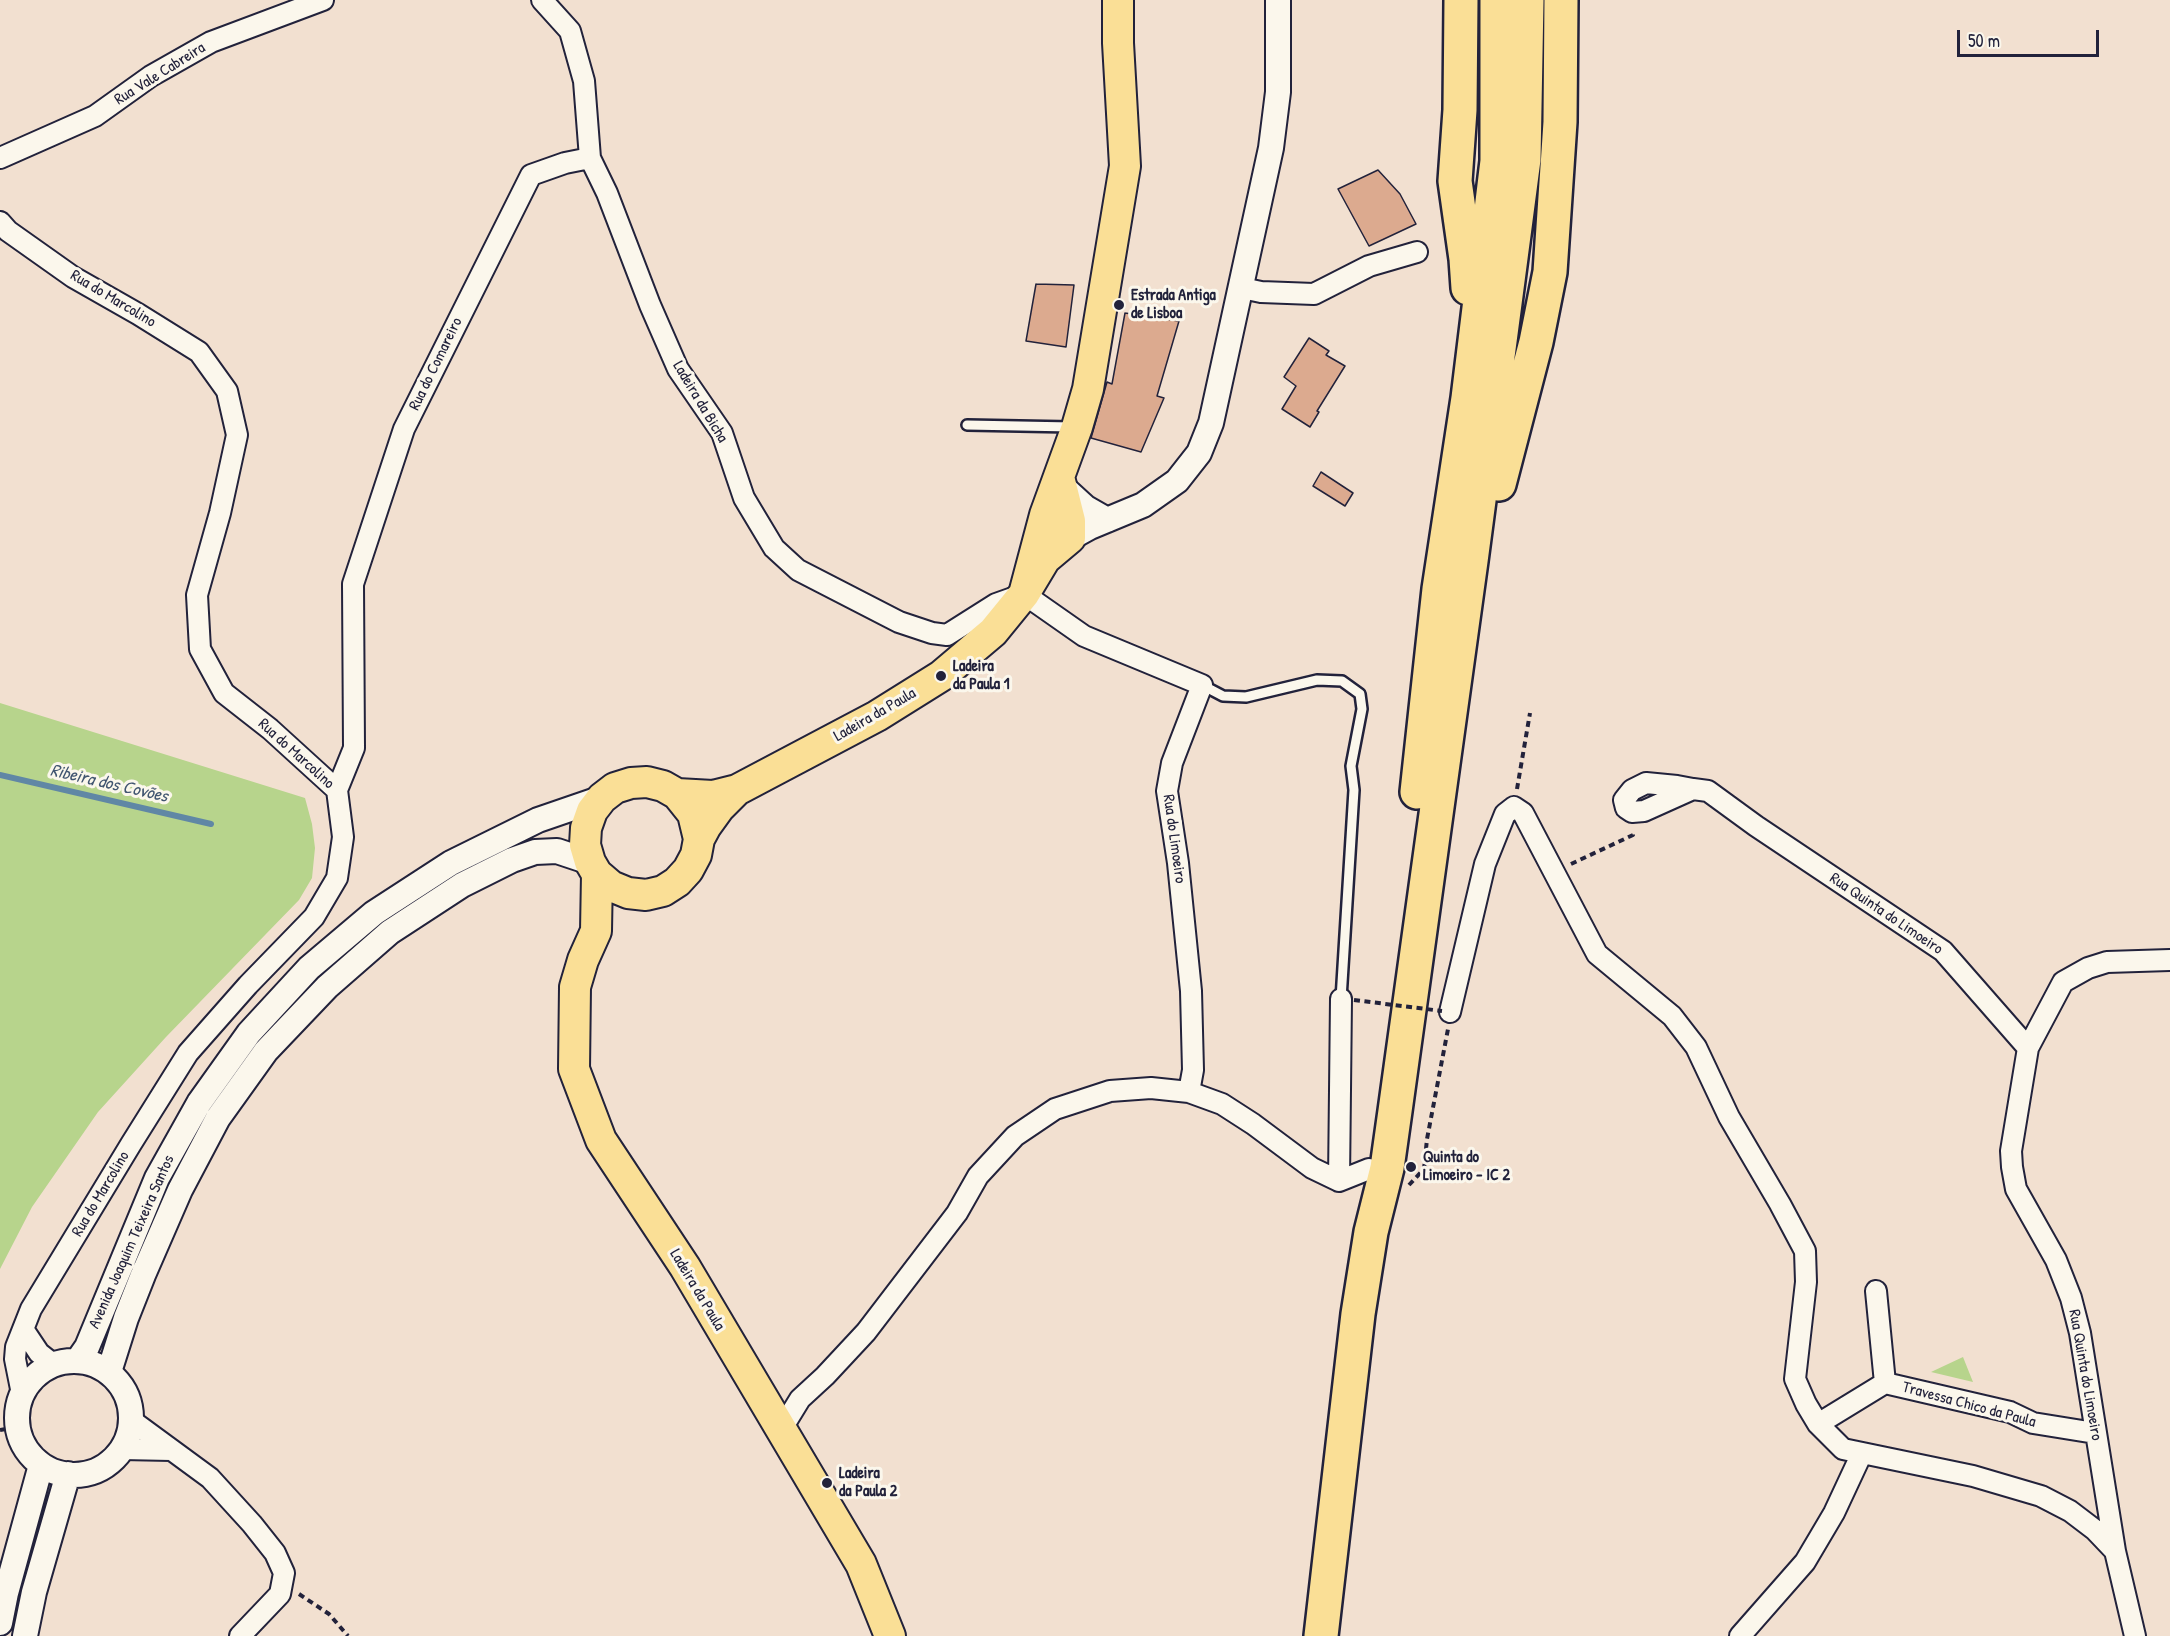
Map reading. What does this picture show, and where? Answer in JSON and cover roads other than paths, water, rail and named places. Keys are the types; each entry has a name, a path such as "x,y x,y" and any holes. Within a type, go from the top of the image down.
{"highway":[{"path":"1461,0 1460,110 1455,181 1467,269 1465,349 1468,398"},
{"path":"1471,561 1498,488 1543,312 1550,272 1560,122 1561,0"},
{"path":"1371,1232 1369,1169 1411,854 1439,589 1468,398 1497,161 1512,3"},
{"path":"1321,1636 1358,1314 1371,1232 1387,1168 1524,159 1512,3"}],"main road":[{"path":"1024,594 1045,515 1061,482 1088,390 1125,166 1118,43 1118,0"},
{"path":"1061,482 1070,521 1070,538"},
{"name":"Ladeira da Paula","path":"737,790 877,716 941,676 993,632 1024,594 1046,559 1070,538"},
{"path":"596,931 594,868 585,845 586,828 592,812 602,798 615,788 631,783 647,782 663,786 677,794 686,803 693,814 699,839"},
{"path":"677,794 713,796 737,790"},
{"path":"596,931 612,914 646,895 663,891 683,876 696,855 699,839 719,808 737,790"},
{"path":"594,868 611,886 628,893 646,895"},
{"name":"Ladeira da Paula","path":"596,931 583,960 575,987 574,1070 601,1140 685,1267 861,1564 890,1636"}],"street":[{"name":"Rua Vale Cabreira","path":"0,158 94,116 151,76 211,42 323,0"},
{"path":"542,0 570,32 584,81 590,158"},
{"path":"1045,515 1058,533 1070,538 1143,505 1177,482 1199,453 1211,423 1271,148 1278,92 1278,0"},
{"name":"Ladeira da Bicha","path":"590,158 607,193 650,305 678,369 722,434 744,498 774,548 798,570 899,622 947,636 996,604 1024,594"},
{"name":"Rua do Comareiro","path":"337,790 354,748 352,584 404,429 531,175 565,163 590,158"},
{"name":"Rua do Marcolino","path":"0,222 8,231 73,277 199,352 227,391 237,435 220,513 197,595 200,649 224,693 270,729 337,790 343,837 337,878 314,918 248,985 189,1053 31,1309 16,1347 15,1359 22,1394"},
{"path":"1242,288 1261,292 1314,294 1369,266 1417,252"},
{"path":"1061,482 1086,508 1107,520"},
{"path":"1024,594 1084,636 1202,685"},
{"name":"Rua do Limoeiro","path":"1189,1092 1193,1070 1191,992 1179,874 1167,791 1172,763 1202,685"},
{"name":"Rua Quinta do Limoeiro","path":"1632,812 1626,808 1624,800 1632,790 1646,783 1708,792 1943,951 2028,1048 2011,1151 2016,1189 2056,1260 2068,1288 2080,1333 2115,1551 2135,1636"},
{"name":"Avenida Joaquim Teixeira Santos","path":"78,1360 87,1347 157,1178 198,1103 249,1034 309,968 374,913 451,863 538,820 602,798"},
{"path":"1446,1012 1485,864 1505,814 1514,807 1523,813 1597,954 1672,1016 1696,1047 1729,1117 1805,1251 1806,1282 1795,1379 1818,1424 1844,1449 1973,1476 2041,1496 2070,1511 2095,1530 2115,1551"},
{"name":"Avenida Joaquim Teixeira Santos","path":"109,1372 126,1318 143,1275 180,1190 218,1118 266,1051 319,995 390,932 462,885 512,860 535,852 557,851 594,868"},
{"path":"2028,1048 2063,982 2088,968 2107,962 2170,960"},
{"path":"1339,1181 1348,999"},
{"path":"781,1430 800,1399 866,1332 957,1213 978,1176 1015,1136 1055,1109 1110,1091 1151,1088 1189,1092 1222,1104 1312,1168 1339,1181 1369,1169"},
{"path":"1876,1291 1885,1383"},
{"path":"23,1329 39,1353 53,1364"},
{"path":"78,1360 94,1364 109,1372 122,1385 129,1402 131,1420 129,1435 122,1449 112,1461 84,1474 68,1474 42,1465 9,1429 17,1416 22,1394 29,1382 40,1371 53,1364 78,1360"},
{"name":"Travessa Chico da Paula","path":"1818,1424 1885,1383 2010,1412 2033,1423 2095,1432"},
{"path":"131,1420 210,1478 275,1553 284,1573 280,1594 240,1636"},
{"path":"122,1449 171,1450"},
{"path":"1740,1636 1805,1562 1834,1513 1862,1453"},
{"path":"0,1623 6,1593 42,1465"},
{"path":"25,1636 34,1592 68,1474"}],"lane":[{"path":"966,425 1077,427"},
{"path":"1202,685 1223,696 1246,697 1317,680 1342,681 1360,694 1362,709 1351,766 1354,790 1348,999"}],"waterway":[{"name":"Ribeira dos Covões","path":"0,775 211,824"}],"place":[{"name":"Estrada Antiga de Lisboa","path":"1119,305"},
{"name":"Ladeira da Paula 1","path":"941,676"},
{"name":"Quinta do Limoeiro - IC 2","path":"1411,1167"},
{"name":"Ladeira da Paula 2","path":"827,1483"}]}
